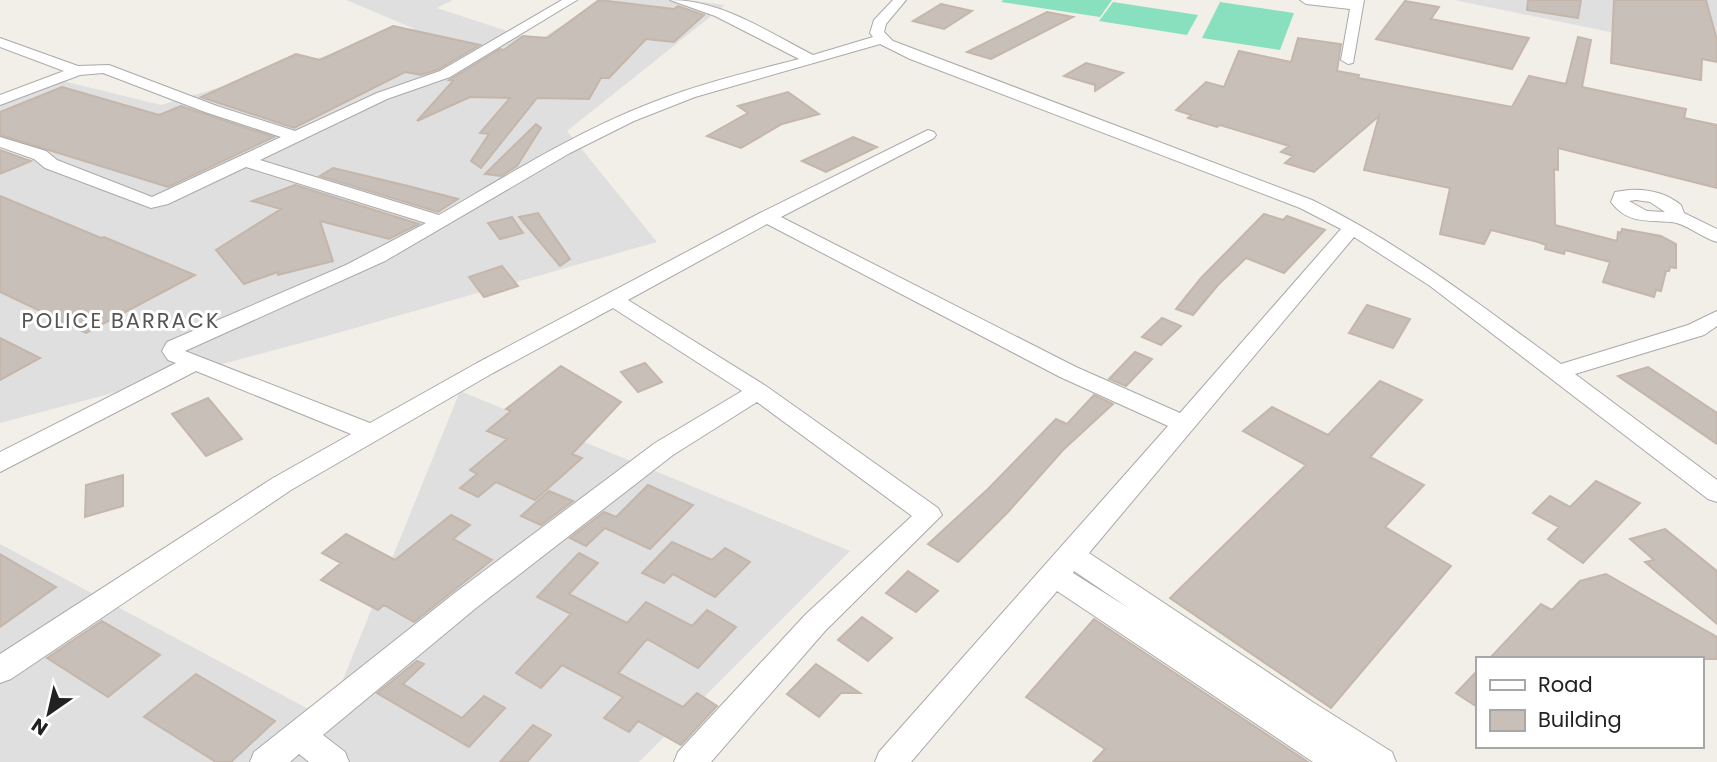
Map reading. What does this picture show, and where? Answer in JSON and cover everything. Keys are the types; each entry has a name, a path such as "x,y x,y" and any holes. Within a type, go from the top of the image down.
{"street":[{"path":"0,142 40,155 51,164 151,202 162,200 382,96 445,74 571,0"},
{"path":"676,0 720,13 810,59"},
{"path":"720,13 735,0"},
{"path":"900,0 879,23 877,33 881,39 915,56 1306,204 1352,227 1437,282 1717,493"},
{"path":"1306,0 1357,3 1348,60"},
{"path":"371,433 176,355 173,351 175,347 377,258 628,118 679,98 810,59 841,54 881,39"},
{"path":"0,43 77,71"},
{"path":"0,100 77,71 104,68 211,109 294,136"},
{"path":"0,670 282,484 613,299 928,135"},
{"path":"244,162 440,222"},
{"path":"1674,216 1717,236"},
{"path":"767,217 1068,372 1184,424"},
{"path":"891,762 1352,227"},
{"path":"613,299 758,391 929,515 815,623 690,762"},
{"path":"1555,373 1696,330 1717,317"},
{"path":"0,463 196,362"},
{"path":"266,762 466,600 664,449 758,391"},
{"path":"1062,565 1340,762"},
{"path":"1062,565 1380,762"},
{"path":"299,735 333,762"}],"shaded area":[{"path":"346,0 453,0 437,8 537,41 604,0 688,0 725,5 567,131 657,242 327,336 0,423 0,175 38,157 0,139 0,103 63,81 161,105 415,29"},
{"path":"1454,0 1717,0 1717,54"},
{"path":"460,391 850,551 639,762 0,762 0,544 327,719"}],"green space":[{"path":"1112,0 1100,17 1001,2"},
{"path":"1113,2 1198,15 1187,35 1099,21"},
{"path":"1220,2 1294,13 1280,50 1202,38"}],"building":[{"path":"599,0 674,9 678,6 704,15 674,42 646,39 609,78 601,78 589,99 537,98 481,168 471,161 489,134 480,133 510,98 470,97 417,121 453,81 449,80 500,49 504,50 523,36 547,38"},
{"path":"1528,0 1581,0 1578,18 1527,10"},
{"path":"1614,0 1706,0 1717,40 1717,62 1702,59 1701,80 1611,63"},
{"path":"1405,1 1439,7 1431,19 1529,38 1512,69 1376,39"},
{"path":"941,4 972,11 944,29 913,21"},
{"path":"1047,12 1073,17 991,59 967,52"},
{"path":"393,26 480,45 439,69 421,75 405,72 294,128 201,97 296,54 320,60"},
{"path":"1578,37 1591,40 1582,87 1686,109 1684,118 1717,125 1717,188 1558,148 1558,170 1554,169 1555,225 1617,241 1618,232 1621,233 1622,229 1661,236 1676,244 1676,268 1670,267 1669,271 1666,271 1661,291 1656,290 1654,297 1603,282 1610,262 1565,250 1564,254 1545,249 1546,245 1538,242 1491,230 1484,244 1440,234 1450,188 1364,170 1379,116 1314,172 1285,163 1293,156 1281,152 1289,146 1188,118 1191,115 1176,110 1206,82 1224,87 1239,51 1291,62 1298,38 1341,44 1337,71 1359,75 1358,78 1512,107 1529,76 1566,84"},
{"path":"1086,63 1123,73 1095,91 1095,85 1064,76"},
{"path":"62,87 159,115 181,106 274,137 168,187 0,135 0,112"},
{"path":"788,92 819,114 782,124 741,148 707,136 748,113 738,106"},
{"path":"536,124 541,128 517,166 501,176 485,174"},
{"path":"853,137 877,147 826,172 802,161"},
{"path":"0,150 31,161 0,174"},
{"path":"333,168 458,199 438,212 320,176"},
{"path":"295,185 419,224 389,239 320,221 333,261 278,275 278,272 244,284 216,250 281,209 252,201"},
{"path":"0,196 195,275 86,333 0,292"},
{"path":"538,213 570,259 560,266 519,217"},
{"path":"1264,214 1283,220 1287,216 1325,230 1284,273 1246,258 1218,285 1193,315 1176,309 1201,278"},
{"path":"512,217 523,233 500,239 488,223"},
{"path":"502,266 518,286 484,297 469,277"},
{"path":"1367,305 1410,319 1393,348 1349,333"},
{"path":"1162,318 1181,326 1161,345 1142,337"},
{"path":"0,338 40,358 0,380"},
{"path":"1135,352 1152,359 1126,386 1109,379"},
{"path":"645,363 662,382 638,392 621,372"},
{"path":"561,366 621,402 572,454 582,458 535,500 496,482 478,497 460,488 477,474 470,470 507,439 487,431 511,411 506,409"},
{"path":"1648,367 1717,413 1717,444 1618,376"},
{"path":"1380,381 1422,400 1370,457 1424,485 1385,527 1451,566 1331,708 1170,598 1306,465 1243,431 1272,407 1328,435"},
{"path":"1094,395 1113,404 1063,450 1008,512 958,562 928,544 988,489 1056,419 1067,424"},
{"path":"208,398 242,439 206,456 172,414"},
{"path":"123,475 123,506 85,517 86,485"},
{"path":"1596,481 1640,503 1583,563 1548,539 1559,527 1533,513 1550,496 1570,507"},
{"path":"648,485 693,505 650,549 605,528 586,546 570,538 604,512 616,517"},
{"path":"549,491 573,501 541,525 521,516"},
{"path":"451,515 470,525 453,539 492,560 414,622 384,605 378,610 321,580 341,563 322,553 346,534 395,560"},
{"path":"1665,529 1717,571 1717,624 1645,562 1654,560 1630,539"},
{"path":"672,542 712,560 725,548 750,562 715,597 673,574 664,583 642,573"},
{"path":"579,553 598,563 569,594 627,623 646,602 692,626 707,610 736,627 698,668 647,639 618,673 683,707 697,693 717,706 681,745 638,721 629,732 604,718 623,697 562,665 541,688 516,673 571,614 537,597"},
{"path":"0,554 56,587 0,627"},
{"path":"908,571 938,591 916,612 886,593"},
{"path":"1606,574 1717,637 1717,659 1491,657 1541,604 1552,610 1580,581"},
{"path":"862,617 892,638 868,661 838,640"},
{"path":"1094,619 1308,762 1093,762 1105,749 1026,697"},
{"path":"102,621 160,655 108,697 47,658"},
{"path":"417,661 424,664 403,684 462,718 484,696 505,708 469,747 377,693"},
{"path":"816,664 860,693 841,693 819,717 787,694"},
{"path":"1476,672 1476,706 1456,693"},
{"path":"196,674 275,721 231,762 216,762 144,717"},
{"path":"533,725 551,735 527,762 500,762"}],"district":[{"name":"POLICE BARRACK","path":"121,321"}]}
